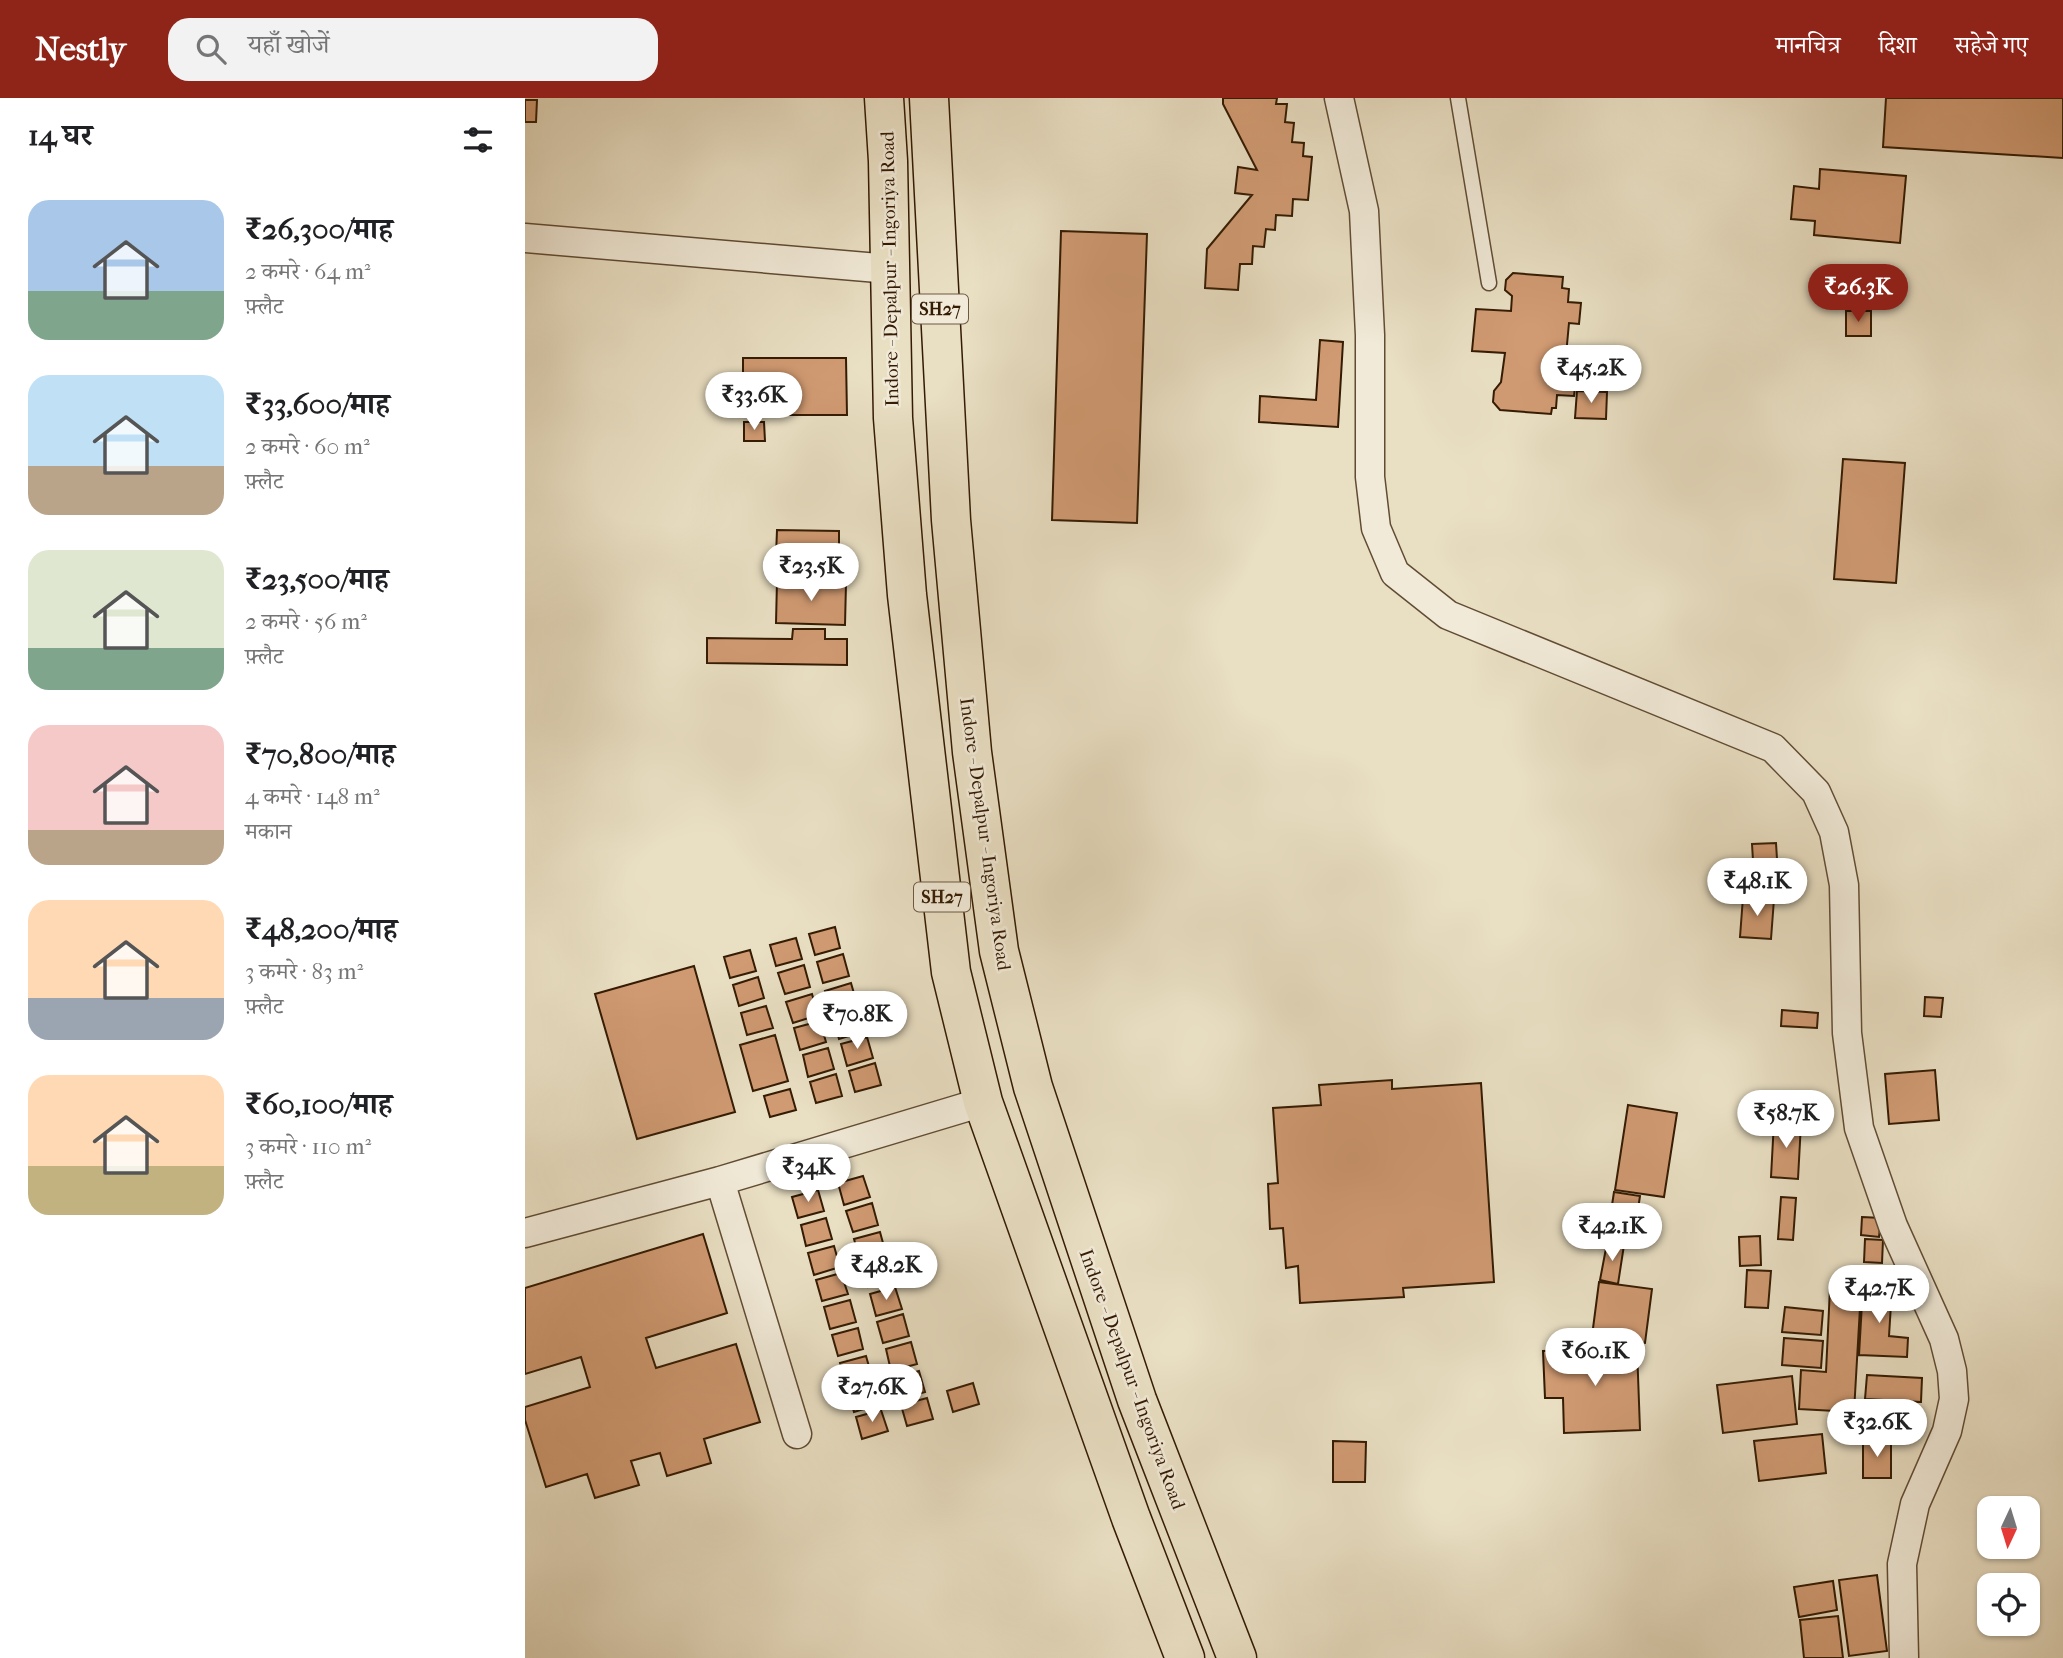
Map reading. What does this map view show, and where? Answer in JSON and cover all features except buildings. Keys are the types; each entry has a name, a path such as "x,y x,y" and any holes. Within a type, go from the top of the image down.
{"main road":[{"name":"Indore - Depalpur - Ingoriya Road","path":"884,98 893,418 907,595 951,972 983,1102 1131,1518 1185,1658"},
{"name":"Indore - Depalpur - Ingoriya Road","path":"929,98 953,534 972,752 999,951 1033,1087 1133,1387 1237,1658"}],"street":[{"path":"1339,98 1364,211 1370,335 1370,477 1376,528 1395,573 1448,615 1773,748 1816,792 1834,832 1845,885 1847,1033 1859,1128 1893,1226 1944,1339 1952,1371 1954,1399 1947,1431 1915,1504 1902,1564 1904,1658"},
{"path":"525,238 890,269"},
{"path":"525,1233 720,1181 983,1102"},
{"path":"720,1181 797,1433"}],"lane":[{"path":"1458,98 1489,283"}]}
